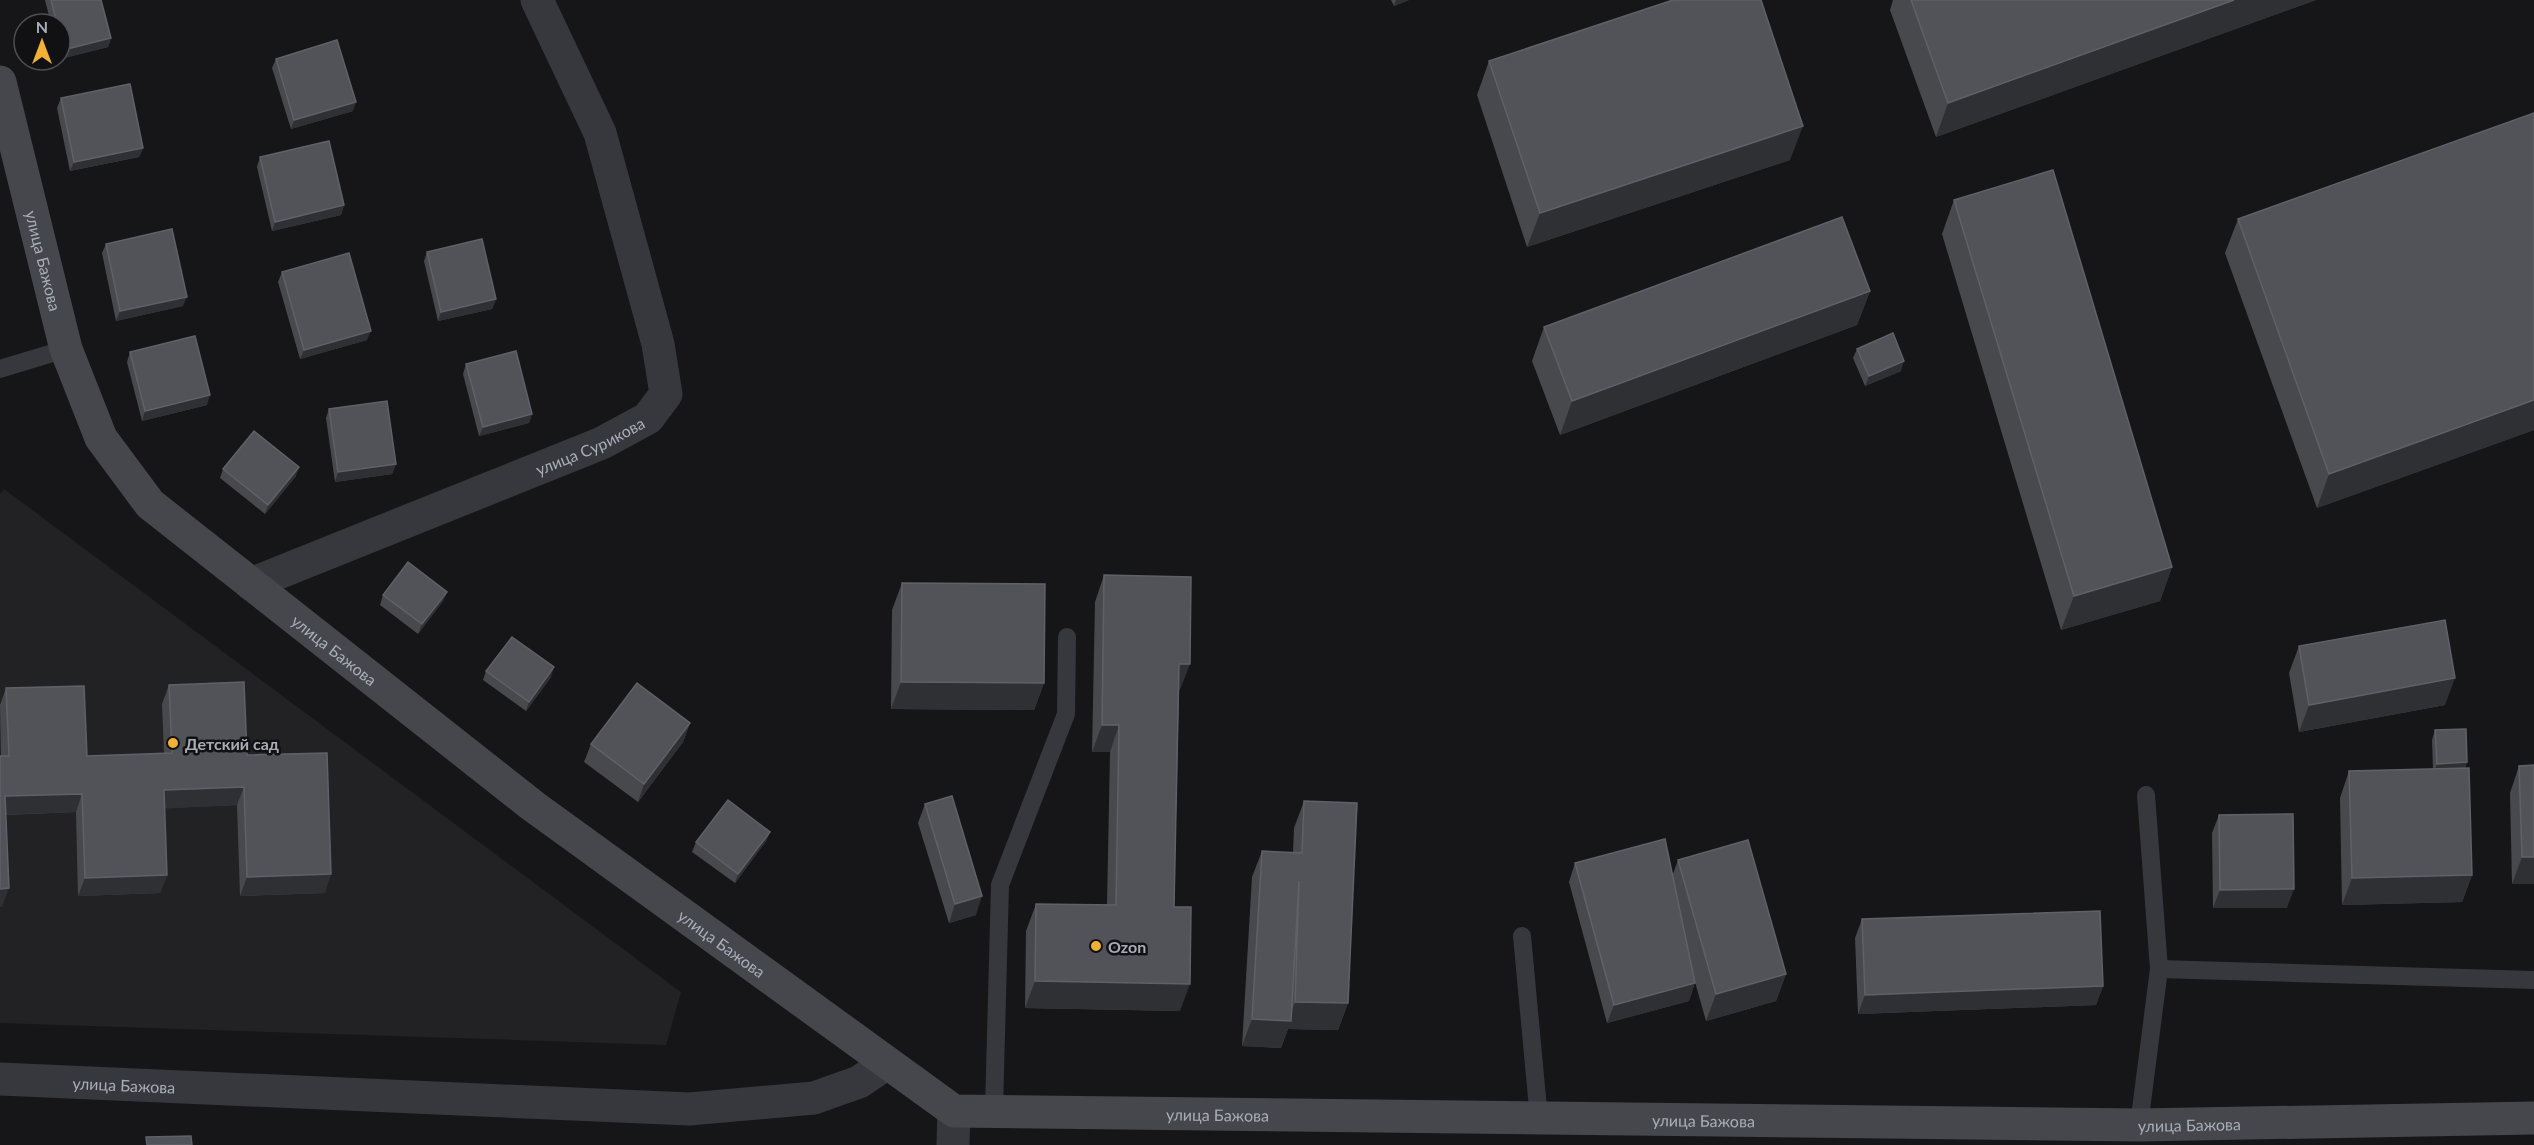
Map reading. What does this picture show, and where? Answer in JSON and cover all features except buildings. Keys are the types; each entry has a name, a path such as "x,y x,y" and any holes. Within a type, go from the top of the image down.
{"main road":[{"name":"улица Бажова","path":"0,82 66,349 101,438 150,504 533,806 954,1111 994,1109 1539,1119 2139,1135 2534,1118"}],"street":[{"name":"улица Сурикова","path":"251,584 602,443 648,418 666,394 658,344 600,133 537,0"},
{"name":"улица Бажова","path":"0,1079 689,1109 814,1098 859,1082 887,1063"},
{"path":"953,1145 954,1111"}],"lane":[{"path":"0,369 66,349"},
{"path":"994,1109 1000,885 1066,714 1067,637"},
{"path":"2139,1135 2159,969 2146,795"},
{"path":"1522,936 1539,1119"},
{"path":"2159,969 2534,980"}],"shaded area":[{"name":"Детский сад","path":"4,489 681,992 666,1045 0,1023 0,494"}],"place":[{"name":"Детский сад","path":"173,743"},
{"name":"Ozon","path":"1096,946"}]}
